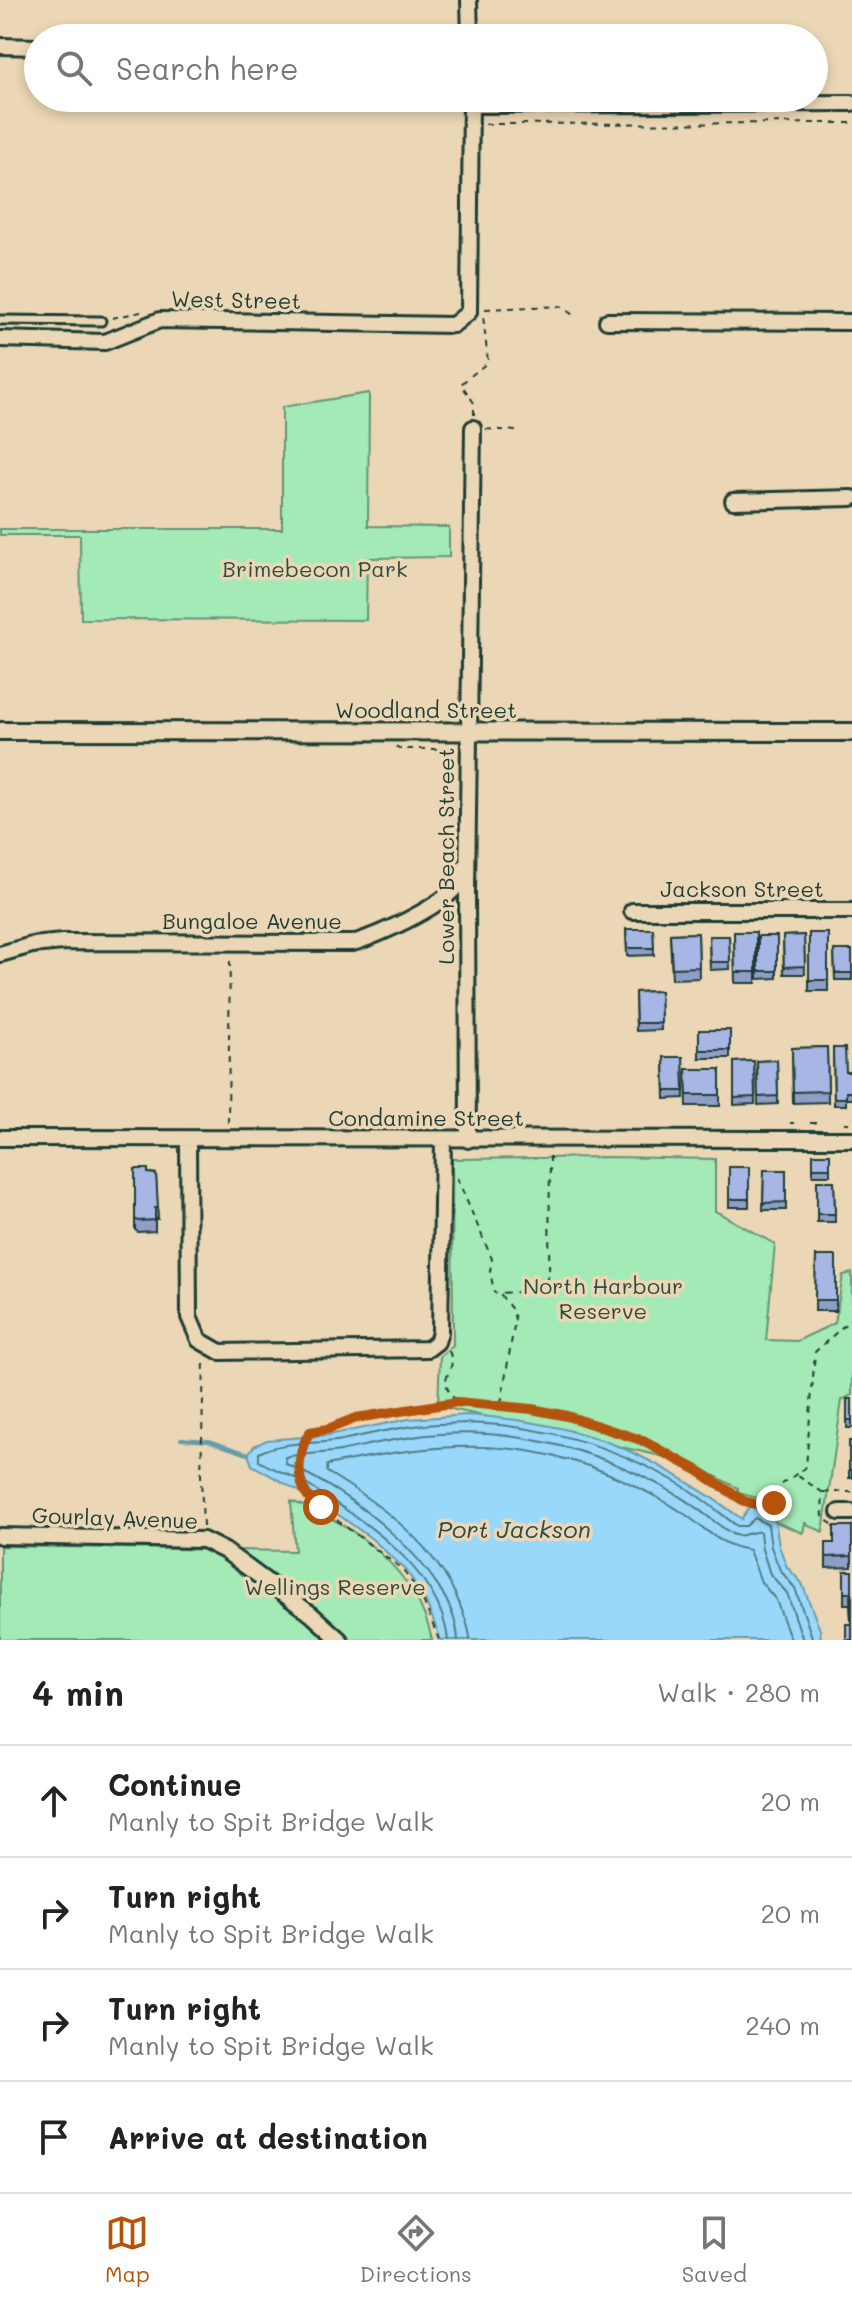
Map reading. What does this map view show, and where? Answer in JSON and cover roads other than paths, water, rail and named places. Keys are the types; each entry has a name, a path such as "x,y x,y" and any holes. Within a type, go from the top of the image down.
{"street":[{"path":"469,0 470,24"},
{"path":"0,46 24,47"},
{"path":"828,103 852,103"},
{"name":"West Street","path":"0,339 105,342 160,320 453,325 469,312 471,112"},
{"path":"607,321 852,322"},
{"name":"Lower Beach Street","path":"468,1140 473,428"},
{"path":"733,501 852,498"},
{"name":"Woodland Street","path":"0,731 852,732"},
{"name":"Bungaloe Avenue","path":"0,954 32,945 63,942 353,943 372,937 446,896 459,881 468,854"},
{"name":"Jackson Street","path":"632,911 852,911"},
{"name":"Condamine Street","path":"0,1138 852,1139"},
{"path":"188,1140 189,1317 199,1340 220,1352 428,1349 437,1342 440,1332 443,1140"},
{"name":"Gourlay Avenue","path":"0,1536 203,1540 225,1551 311,1614 340,1640"}],"lane":[{"path":"0,320 101,321"}],"water":[{"name":"Port Jackson","path":"468,1415 547,1425 614,1444 676,1475 742,1519 750,1506 775,1520 779,1546 787,1567 802,1583 821,1640 441,1640 426,1602 407,1571 372,1539 329,1508 252,1465 248,1454 254,1446 267,1440 328,1435 409,1419"}],"waterway":[{"path":"181,1439 209,1441 248,1454"}],"park label":[{"name":"Brimebecon Park","path":"315,569"},
{"name":"North Harbour Reserve","path":"603,1298"},
{"name":"Wellings Reserve","path":"335,1587"}]}
